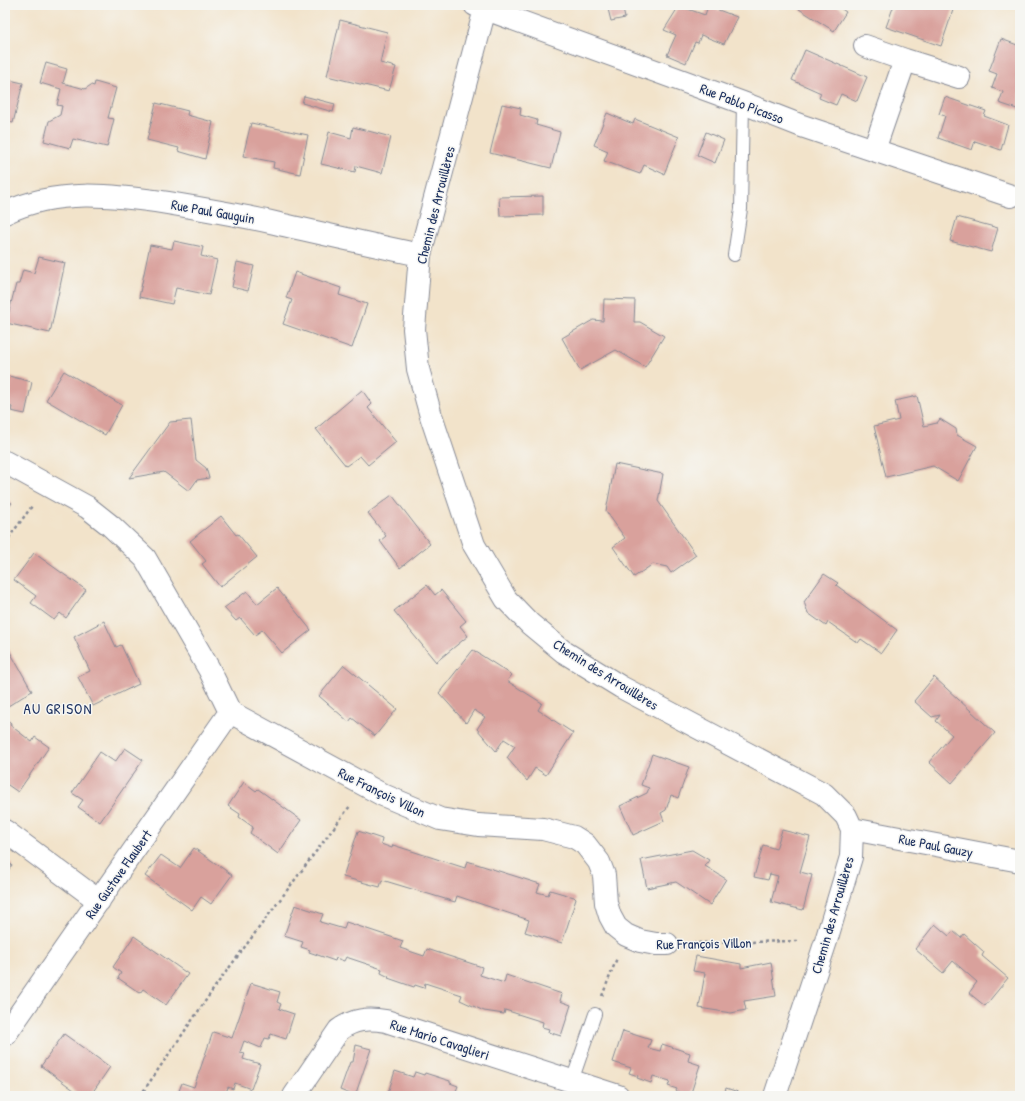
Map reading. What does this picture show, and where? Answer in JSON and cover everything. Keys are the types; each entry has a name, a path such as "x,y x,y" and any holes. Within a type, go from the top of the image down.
{"street":[{"name":"Rue Pablo Picasso","path":"480,7 802,126 1015,196"},
{"name":"Chemin des Arrouillères","path":"480,7 420,255 414,329 418,369 431,416 474,545 506,599 530,624 564,652 621,687 824,794 846,816 852,829 850,857 826,941 775,1096"},
{"path":"865,46 959,76"},
{"path":"874,150 905,60"},
{"name":"Rue Paul Gauguin","path":"5,213 48,198 86,195 126,196 219,211 420,255"},
{"path":"5,462 48,484 87,507 145,558 209,669 230,712"},
{"name":"Rue François Villon","path":"230,712 365,786 416,810 457,823 543,829 574,838 585,844 599,862 604,875 606,903 610,916 616,927 626,935 640,941 656,944 668,944"},
{"name":"Rue Gustave Flaubert","path":"5,1035 230,712"},
{"name":"Rue Paul Gauzy","path":"852,829 1020,861"},
{"path":"5,831 99,901"},
{"name":"Rue Mario Cavaglieri","path":"294,1096 339,1030 360,1019 386,1021 618,1096"}],"lane":[{"path":"734,255 741,209 743,103"},
{"path":"572,1081 595,1014"}],"path":[{"path":"5,543 48,484"},
{"path":"140,1096 217,984 365,786"},
{"path":"595,1014 626,935"},
{"name":"Rue François Villon","path":"668,944 826,941"}],"building":[{"path":"607,5 622,5 625,18 611,21"},
{"path":"801,5 836,5 846,12 834,31 799,9"},
{"path":"894,5 947,5 954,7 941,46 886,27"},
{"path":"679,6 705,15 708,6 737,17 724,44 701,35 698,43 695,42 686,63 667,55 676,35 664,30"},
{"path":"340,20 387,32 380,63 396,67 389,91 327,76"},
{"path":"1001,39 1020,46 1020,110 999,103 1003,92 992,88 997,74 989,71"},
{"path":"805,50 867,77 857,101 841,94 836,105 819,98 821,93 792,80"},
{"path":"46,63 67,69 63,83 85,89 91,85 94,86 95,82 116,88 108,118 114,119 107,147 73,139 70,148 44,141 49,121 60,115 62,106 57,105 61,89 40,83"},
{"path":"5,79 23,83 13,123 5,121"},
{"path":"304,96 335,104 333,112 302,103"},
{"path":"945,97 986,111 984,116 1008,125 1001,150 975,141 972,150 938,138 945,116 939,114"},
{"path":"156,103 188,111 187,115 213,122 205,159 178,151 179,148 147,140"},
{"path":"502,104 521,108 520,115 537,120 536,125 560,132 551,168 490,153"},
{"path":"607,113 633,124 635,119 679,137 664,174 644,165 640,174 604,161 608,151 594,145"},
{"path":"251,123 308,135 300,174 273,168 274,162 243,156"},
{"path":"353,127 391,137 382,173 356,166 355,172 321,164 329,132 351,138"},
{"path":"706,132 724,140 715,163 697,155"},
{"path":"543,196 543,215 500,216 499,197"},
{"path":"957,217 998,228 991,252 950,241"},
{"path":"174,241 203,247 201,256 217,260 209,295 176,288 172,304 139,297 150,245 172,249"},
{"path":"39,257 65,263 50,333 6,323 16,284 19,284 23,270 34,273"},
{"path":"237,262 254,266 248,291 232,287"},
{"path":"295,272 341,288 339,295 367,304 352,348 283,324 292,300 286,298"},
{"path":"604,299 635,300 634,322 640,322 664,336 645,367 616,350 580,370 562,338 593,320 603,321"},
{"path":"5,358 7,359 6,368 5,368"},
{"path":"64,371 122,405 105,435 46,400"},
{"path":"5,375 32,382 25,414 11,411 12,407 5,405"},
{"path":"362,390 372,404 368,408 396,442 368,465 360,456 346,466 316,429"},
{"path":"917,396 924,426 937,423 940,419 956,429 957,435 977,446 958,481 933,466 886,477 874,426 899,420 895,401"},
{"path":"191,420 196,460 206,468 209,478 197,480 189,491 164,472 129,478 170,422"},
{"path":"615,464 663,474 658,501 696,555 671,573 667,567 653,564 634,577 613,547 625,538 606,511"},
{"path":"392,495 430,544 400,568 380,541 386,536 368,513"},
{"path":"5,498 12,503 5,512"},
{"path":"221,516 236,535 238,534 257,557 220,587 202,564 206,561 190,541"},
{"path":"34,553 86,590 66,618 60,613 54,620 31,603 36,596 14,580"},
{"path":"824,574 838,583 836,585 897,630 881,653 861,639 858,643 828,622 826,626 808,613 804,602"},
{"path":"427,585 435,595 441,590 466,621 460,626 468,636 436,662 394,611"},
{"path":"277,588 311,630 282,653 262,630 255,635 240,618 236,621 224,608 247,591 257,604"},
{"path":"104,621 116,647 121,645 139,684 93,706 78,677 90,671 74,637"},
{"path":"5,643 32,691 5,708"},
{"path":"473,650 512,675 507,681 542,703 538,710 573,733 546,775 535,768 527,781 507,758 515,746 504,739 496,751 477,729 485,717 474,710 466,723 439,693"},
{"path":"344,665 397,709 375,736 352,718 349,722 319,696"},
{"path":"934,677 995,733 952,783 929,762 952,735 936,721 940,715 932,717 914,701"},
{"path":"5,718 11,723 10,725 32,742 35,737 49,747 18,792 5,783"},
{"path":"125,748 143,760 100,822 78,807 83,800 72,793 100,752 115,762"},
{"path":"652,754 689,767 678,798 671,795 666,810 661,813 664,821 633,835 620,806 647,793 649,788 641,785"},
{"path":"244,782 256,791 258,789 301,820 278,854 250,833 253,827 239,817 240,814 228,806"},
{"path":"782,830 810,837 800,872 812,875 803,910 771,902 778,876 770,874 768,880 754,877 763,845 776,849"},
{"path":"358,831 382,839 381,844 392,848 393,845 465,868 467,861 540,884 537,892 548,895 550,890 574,897 576,899 562,943 525,932 529,920 457,896 455,902 382,880 380,887 343,877"},
{"path":"194,848 232,875 211,904 201,897 192,910 145,876 161,855 180,868"},
{"path":"692,850 709,860 705,866 726,879 710,905 676,882 647,888 641,860"},
{"path":"5,860 12,865 5,875"},
{"path":"295,905 323,914 320,922 344,929 346,922 403,941 400,948 424,956 427,949 482,967 480,975 504,983 506,975 562,994 560,1001 571,1005 561,1036 548,1032 549,1029 542,1027 543,1022 505,1010 504,1014 484,1011 460,1000 462,995 425,983 424,988 415,985 414,987 388,978 389,977 381,973 382,969 346,957 344,961 336,958 335,961 309,952 310,950 301,947 303,942 284,936"},
{"path":"935,924 949,936 953,931 961,938 964,934 984,952 982,956 1008,978 985,1006 969,993 977,982 953,961 943,973 915,949"},
{"path":"134,936 188,974 166,1005 143,989 140,993 118,978 121,973 113,967"},
{"path":"696,956 741,964 741,968 771,962 776,996 744,1001 746,1010 731,1013 699,1008 705,973 693,971"},
{"path":"251,983 280,992 277,1002 281,1004 279,1009 294,1014 286,1039 271,1034 269,1039 265,1038 261,1048 244,1041 240,1052 245,1053 243,1059 260,1064 251,1089 235,1083 233,1089 228,1087 225,1096 212,1092 210,1096 177,1096 182,1083 194,1087 213,1032 232,1038"},
{"path":"623,1031 651,1040 648,1048 660,1051 662,1044 690,1053 688,1061 700,1065 690,1096 676,1091 677,1089 668,1086 670,1081 653,1076 651,1083 637,1078 638,1076 629,1073 631,1068 613,1062"},
{"path":"64,1034 110,1067 90,1096 82,1096 41,1066"},
{"path":"356,1045 371,1049 355,1096 340,1090 350,1062 353,1062"},
{"path":"395,1071 413,1077 415,1072 424,1075 425,1073 450,1081 450,1083 458,1086 456,1091 469,1096 387,1096"},
{"path":"726,1088 741,1093 740,1096 724,1096"}],"district":[{"name":"AU GRISON","path":"58,708"}]}
